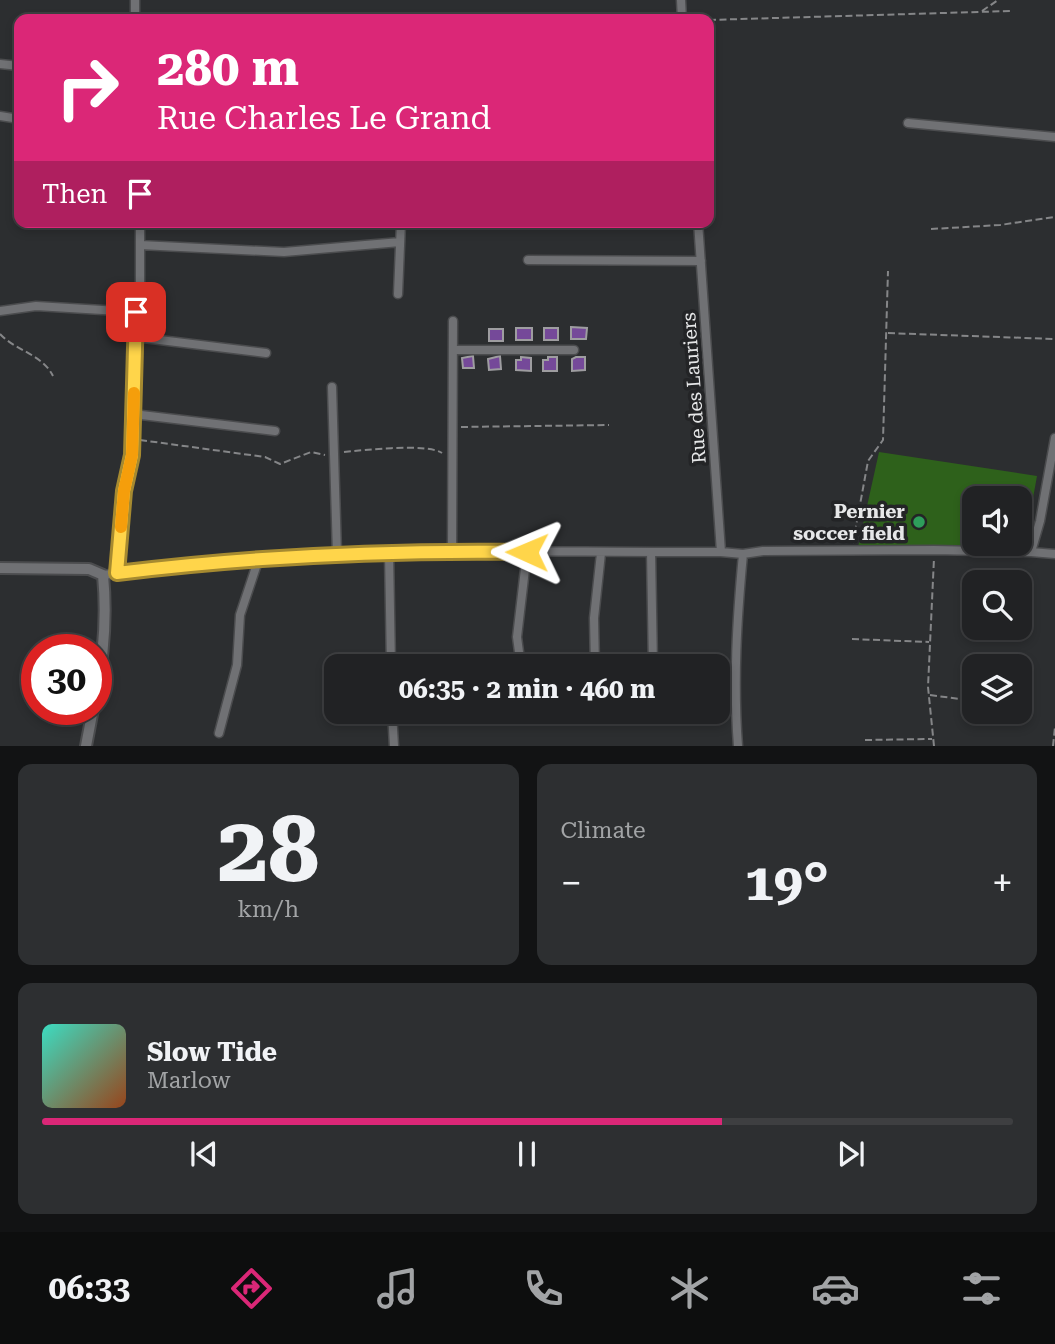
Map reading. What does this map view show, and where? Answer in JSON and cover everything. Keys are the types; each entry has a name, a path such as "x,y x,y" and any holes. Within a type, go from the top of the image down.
{"street":[{"path":"908,123 1055,137"},
{"path":"117,573 124,491 132,455 136,312 141,296 140,228"},
{"path":"398,293 401,228"},
{"name":"Rue des Lauriers","path":"698,228 721,552"},
{"path":"140,245 284,251 400,242"},
{"path":"528,260 701,261"},
{"path":"0,311 36,306 136,312"},
{"path":"452,551 453,321"},
{"path":"135,337 266,353"},
{"path":"453,350 574,350"},
{"path":"332,387 337,554"},
{"path":"133,414 275,431"},
{"path":"1032,549 1040,521 1055,438"},
{"path":"0,568 89,569 103,575 259,558 337,554 452,551 743,554 763,551 962,551"},
{"path":"519,654 517,637 527,552"},
{"path":"651,552 653,654"},
{"path":"1032,552 1055,554"},
{"path":"389,553 391,654"},
{"path":"595,654 594,618 601,553"},
{"path":"738,746 735,630 743,554"},
{"path":"219,733 237,665 240,615 259,558"},
{"path":"103,575 107,611 105,634"},
{"path":"393,724 394,746"},
{"path":"86,746 90,725"}],"path":[{"path":"981,12 998,0"},
{"path":"714,20 1011,11"},
{"path":"931,229 1000,225 1055,217"},
{"path":"851,551 868,461 883,440 888,271"},
{"path":"887,333 1055,339"},
{"path":"0,334 6,341 47,365 53,376"},
{"path":"453,428 609,425"},
{"path":"132,439 265,457 280,464 312,452 334,456 345,452 381,449 436,450 452,460"},
{"path":"934,550 929,695 934,746"},
{"path":"852,639 930,642"},
{"path":"929,695 960,699"},
{"path":"1053,746 1055,727"},
{"path":"865,740 933,739"}],"green space":[{"name":"Pernier soccer field","path":"879,452 1037,476 1032,504 1032,486 962,486 962,548 858,547"}],"building":[{"path":"571,327 587,328 586,339 571,339"},
{"path":"516,328 532,328 532,340 516,340"},
{"path":"544,328 558,328 558,340 544,340"},
{"path":"489,329 503,329 503,341 489,341"},
{"path":"473,356 474,368 463,368 462,358"},
{"path":"500,356 501,369 489,370 488,359"},
{"path":"521,357 531,358 531,371 516,370 516,360 521,360"},
{"path":"548,357 557,357 557,371 543,371 543,360 548,360"},
{"path":"585,357 585,370 572,371 572,359"}],"slow traffic":[{"path":"121,527 124,491 132,455 134,393"}],"place":[{"name":"Pernier soccer field","path":"919,522"}],"route":[{"path":"136,312 132,455 124,491 117,573 274,557 452,551 527,552"}]}
